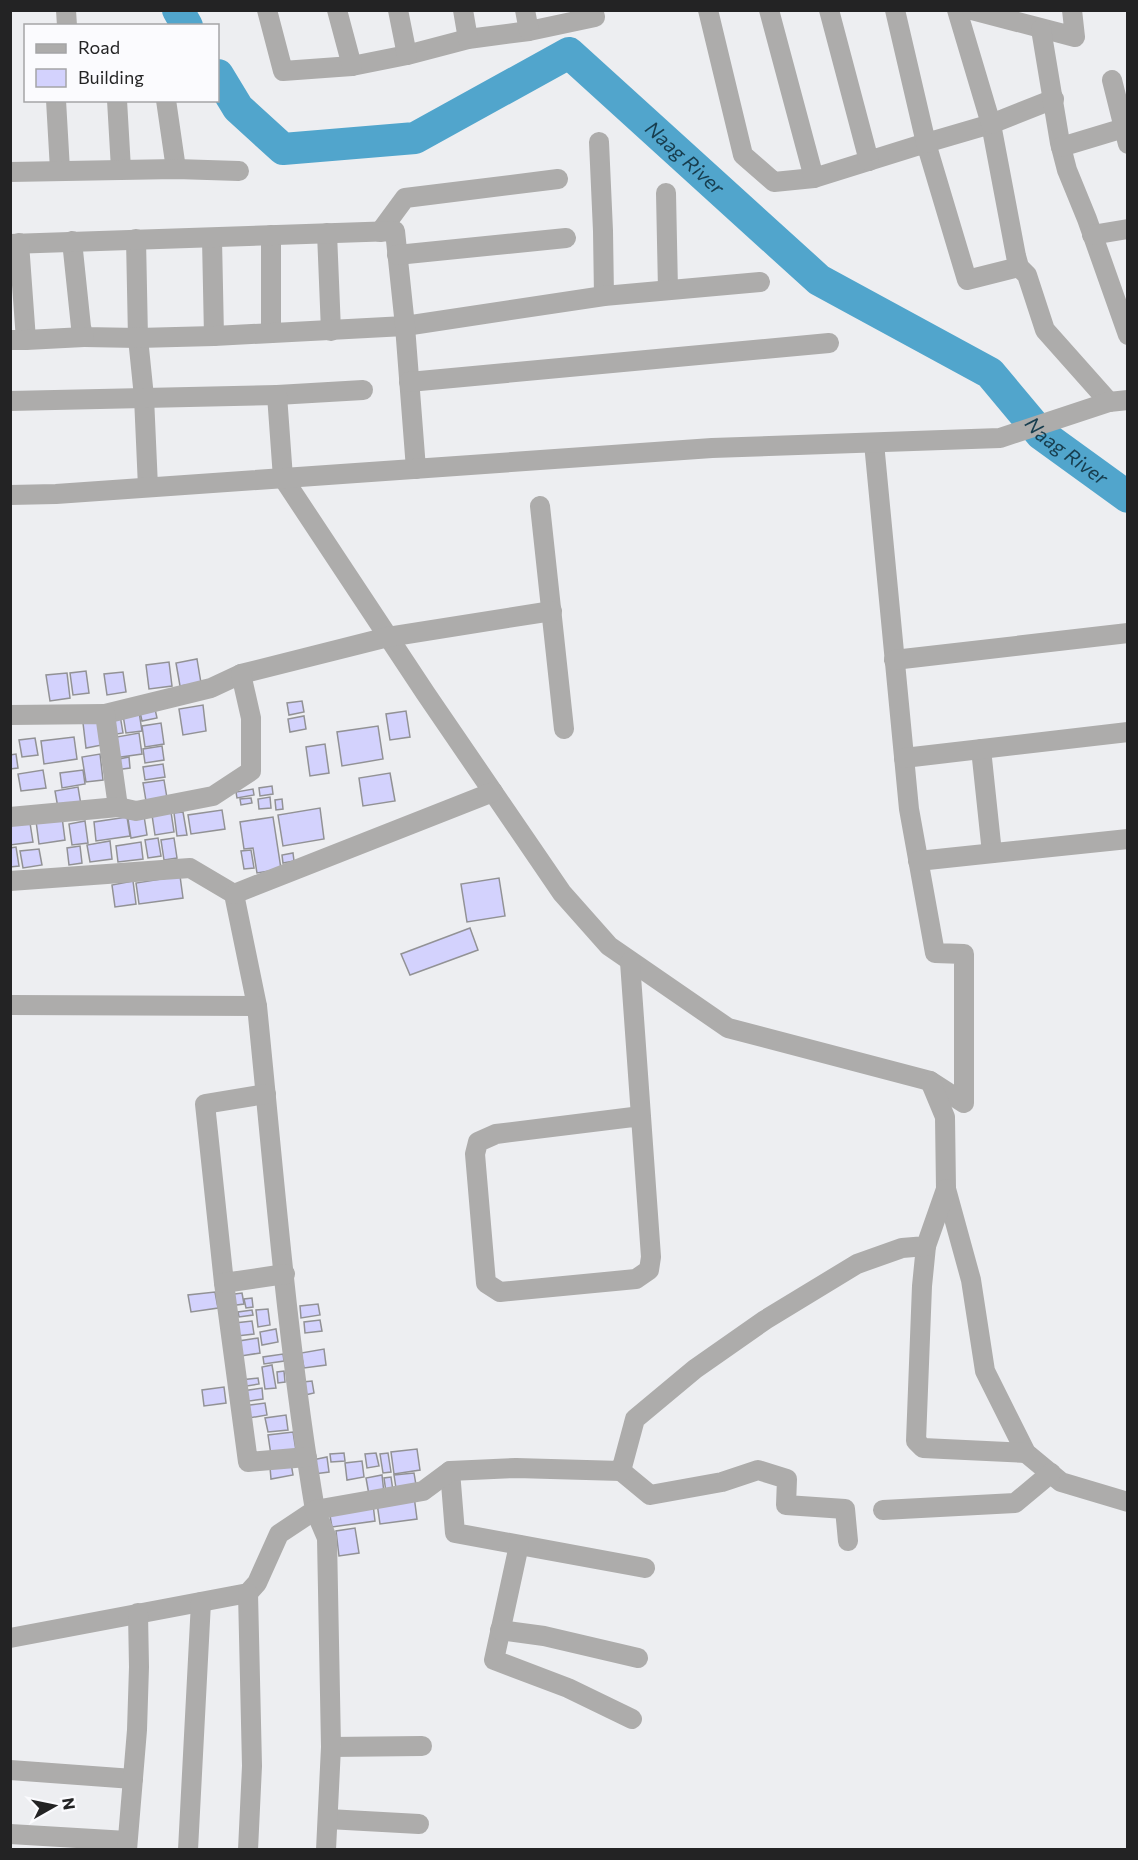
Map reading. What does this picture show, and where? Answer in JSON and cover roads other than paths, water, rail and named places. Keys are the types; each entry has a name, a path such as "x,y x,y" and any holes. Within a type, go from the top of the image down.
{"street":[{"path":"267,10 283,71 352,66 468,39 529,31 595,16 593,10"},
{"path":"337,10 352,66"},
{"path":"398,10 407,55"},
{"path":"464,10 468,39"},
{"path":"525,10 529,31"},
{"path":"708,10 743,155 774,182 814,178 991,124 1054,99"},
{"path":"769,10 814,178"},
{"path":"829,10 869,161"},
{"path":"896,10 926,143 968,280 1019,267"},
{"path":"10,495 712,448 999,438 1118,401 1045,330 1027,275 1019,267 991,124 957,10"},
{"path":"972,10 1006,16 1041,29 1075,37 1072,10"},
{"path":"1041,29 1067,170 1092,235 1120,294 1128,335"},
{"path":"1061,147 1126,136 1123,106 1112,80"},
{"path":"56,102 60,171"},
{"path":"117,102 121,169"},
{"path":"166,102 176,169"},
{"path":"599,142 604,296"},
{"path":"10,172 121,169 239,171"},
{"path":"380,232 405,198 558,179"},
{"path":"666,193 668,290"},
{"path":"1092,235 1128,230"},
{"path":"416,468 405,326 394,231 15,243 18,340 214,336 405,326 604,296 760,282"},
{"path":"327,233 331,331"},
{"path":"271,235 271,333"},
{"path":"397,255 566,237"},
{"path":"212,238 214,336"},
{"path":"136,239 138,338 144,397 148,487"},
{"path":"72,241 84,337"},
{"path":"409,382 829,343"},
{"path":"10,401 277,395 363,390"},
{"path":"277,395 283,478 562,893 609,946 728,1028 930,1081 964,1104 964,954 935,953 918,861 909,809 874,443"},
{"path":"540,506 564,729"},
{"path":"10,715 105,714 212,688 241,674 388,637 552,611"},
{"path":"894,660 1128,633"},
{"path":"10,816 118,807 136,811 213,796 251,771 251,718 241,674"},
{"path":"105,714 118,807"},
{"path":"904,758 1128,732"},
{"path":"981,749 992,853"},
{"path":"234,894 493,792"},
{"path":"918,861 1128,839"},
{"path":"10,881 190,868 234,894 257,1006 307,1457 315,1510 327,1538 331,1747 326,1850"},
{"path":"630,962 641,1116 651,1257 649,1270 636,1279 500,1292 486,1284 475,1154 478,1142 496,1134 641,1116"},
{"path":"10,1005 257,1006"},
{"path":"930,1081 945,1117 946,1189 971,1280 985,1371 1026,1453 1061,1482 1128,1502"},
{"path":"266,1094 205,1104 224,1283 248,1462 307,1457"},
{"path":"946,1189 926,1246 922,1286 916,1441 923,1448 1026,1453"},
{"path":"621,1471 635,1419 695,1369 765,1320 857,1264 902,1248 926,1246"},
{"path":"224,1283 285,1274"},
{"path":"10,1638 248,1593 257,1582 279,1534 315,1510 423,1491 450,1471 516,1468 621,1471 650,1495 722,1482 758,1470 787,1479 786,1505 845,1509 848,1541"},
{"path":"450,1471 455,1533 645,1568"},
{"path":"883,1510 1015,1503 1051,1473"},
{"path":"519,1545 494,1660 568,1688 632,1719"},
{"path":"248,1593 252,1766 248,1850"},
{"path":"188,1850 201,1602"},
{"path":"10,1834 127,1845 140,1667 138,1613"},
{"path":"500,1630 544,1636 638,1658"},
{"path":"331,1747 422,1746"},
{"path":"10,1770 133,1779"},
{"path":"328,1819 419,1824"}],"waterway":[{"name":"Naag River","path":"178,10 186,24"},
{"name":"Naag River","path":"219,77 238,108 283,149 415,138 569,53 819,280 990,373 1041,434 1128,497"}]}
